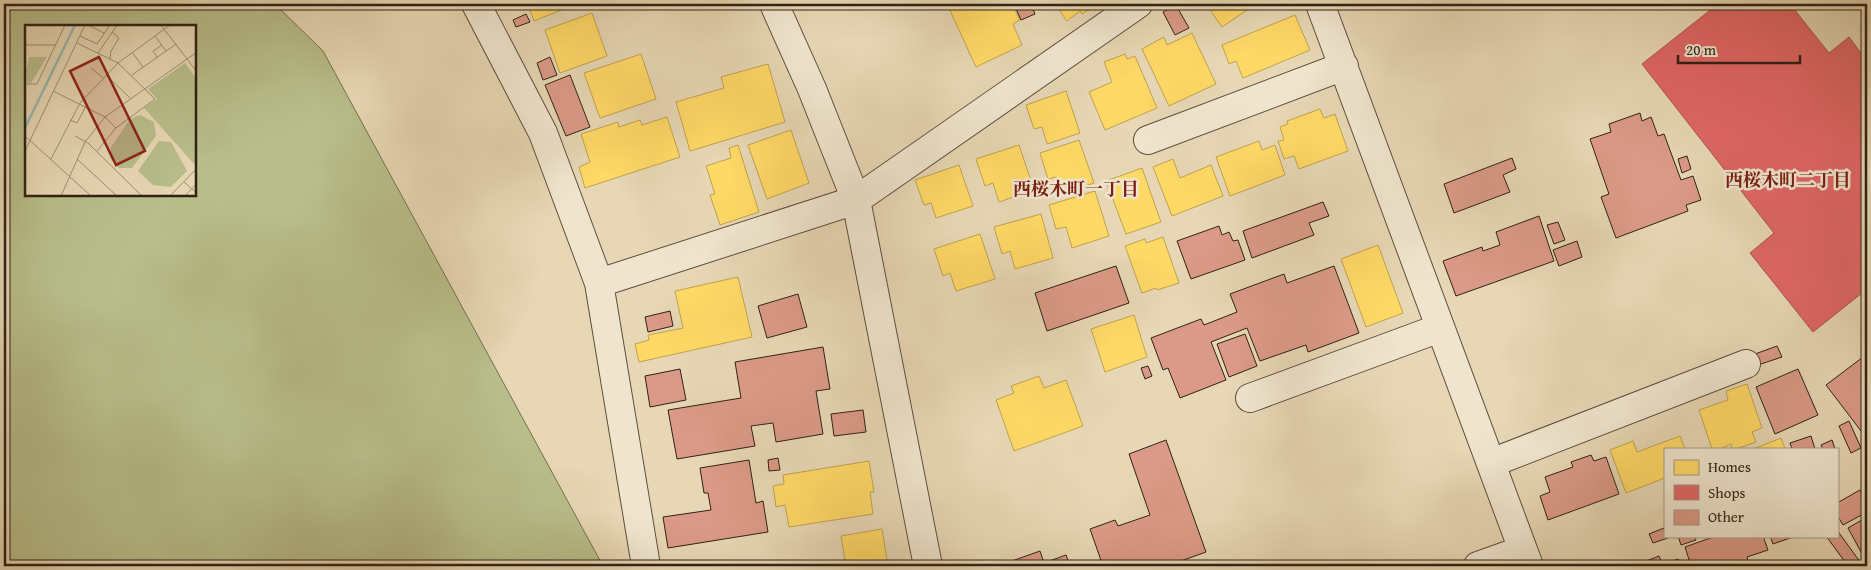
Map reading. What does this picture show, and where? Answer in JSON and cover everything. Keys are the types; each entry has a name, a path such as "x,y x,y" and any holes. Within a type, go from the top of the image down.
{"street":[{"path":"476,4 543,133 599,283 646,566"},
{"path":"774,4 812,89 856,200 928,566"},
{"path":"599,283 856,200 1138,4"},
{"path":"1320,4 1526,558 1478,566"},
{"path":"1148,140 1344,66"},
{"path":"1250,398 1440,328"},
{"path":"1491,463 1746,364"}],"green space":[{"path":"4,4 275,4 323,51 603,566 4,566"}],"building: Homes":[{"path":"528,4 576,4 534,21"},
{"path":"947,4 1012,4 1020,20 1013,24 1022,45 976,67"},
{"path":"1055,4 1097,4 1082,14 1080,11 1067,21"},
{"path":"1206,4 1256,4 1222,27"},
{"path":"592,13 607,56 560,73 545,30"},
{"path":"1295,15 1310,50 1243,78 1236,61 1229,64 1222,45"},
{"path":"1192,33 1216,84 1169,106 1142,49 1164,37 1167,45"},
{"path":"641,54 656,99 600,118 584,73"},
{"path":"1125,54 1127,59 1135,56 1157,108 1105,130 1089,92 1112,82 1104,62"},
{"path":"768,64 785,122 690,151 676,102 724,88 721,77"},
{"path":"1066,91 1080,133 1047,144 1042,127 1034,129 1026,105"},
{"path":"1320,109 1324,118 1335,114 1348,151 1299,169 1294,156 1284,159 1278,141 1284,140 1280,127 1288,124 1287,121"},
{"path":"667,117 680,157 585,188 579,167 590,162 581,134 618,122 619,127 640,120 642,125"},
{"path":"791,130 809,183 767,199 748,145"},
{"path":"1079,140 1094,183 1062,194 1056,177 1048,179 1040,153"},
{"path":"1259,141 1262,150 1275,145 1285,175 1230,196 1216,157"},
{"path":"738,145 759,212 720,225 710,195 715,194 706,166 731,158 729,148"},
{"path":"1019,145 1034,190 999,202 993,183 985,186 976,159"},
{"path":"1173,159 1180,178 1211,165 1223,196 1172,216 1153,167"},
{"path":"959,165 973,206 936,218 931,203 924,205 915,180"},
{"path":"1142,168 1161,222 1126,234 1106,181"},
{"path":"1095,191 1109,236 1072,248 1066,227 1056,229 1049,205"},
{"path":"1041,214 1053,258 1015,269 1010,251 1002,254 994,227"},
{"path":"980,234 995,279 956,291 950,273 943,276 934,249"},
{"path":"1163,237 1179,283 1142,293 1125,246 1145,239 1146,243"},
{"path":"1378,245 1403,313 1366,327 1341,259"},
{"path":"738,277 752,337 639,362 635,344 649,340 648,335 683,328 675,291"},
{"path":"1134,315 1147,357 1105,372 1091,329"},
{"path":"1039,376 1044,388 1066,380 1083,426 1014,451 996,400 1014,393 1011,386"},
{"path":"1747,384 1762,428 1752,432 1756,442 1739,448 1732,448 1731,444 1722,448 1712,448 1699,410 1728,400 1726,391"},
{"path":"1680,436 1685,448 1664,448 1664,478 1626,493 1610,450 1633,441 1637,452"},
{"path":"1781,438 1785,448 1756,448"},
{"path":"869,461 874,492 870,492 873,514 789,527 785,505 776,507 773,486 784,484 783,475"},
{"path":"882,529 888,566 809,566 845,560 841,536"}],"building: Shops":[{"path":"1718,4 1790,4 1829,53 1849,37 1867,61 1867,289 1813,332 1750,253 1774,233 1642,64"}],"building: Other":[{"path":"1014,4 1031,4 1035,14 1021,20"},
{"path":"1176,5 1189,28 1175,35 1163,12"},
{"path":"526,14 530,22 516,27 513,20"},
{"path":"550,57 557,75 543,80 537,63"},
{"path":"570,75 590,127 566,136 545,85"},
{"path":"1640,113 1642,121 1651,117 1658,136 1664,134 1681,180 1693,176 1701,200 1686,205 1688,211 1616,238 1601,197 1609,194 1590,139 1611,132 1609,124"},
{"path":"1687,156 1691,169 1682,173 1678,159"},
{"path":"1512,158 1516,169 1503,175 1510,192 1454,213 1444,184"},
{"path":"1323,202 1329,216 1309,223 1314,235 1252,258 1243,231"},
{"path":"1539,216 1554,261 1456,296 1443,261 1482,247 1483,251 1500,245 1496,232"},
{"path":"1558,222 1565,240 1554,244 1547,225"},
{"path":"1219,226 1222,235 1229,232 1233,241 1238,240 1245,260 1191,279 1177,241"},
{"path":"1577,241 1582,257 1559,266 1553,250"},
{"path":"1116,266 1129,303 1047,331 1035,293"},
{"path":"1334,266 1359,333 1308,352 1306,345 1260,361 1247,328 1211,342 1226,380 1180,398 1168,368 1163,370 1151,338 1201,319 1204,325 1237,312 1230,294 1284,274 1287,283"},
{"path":"798,294 807,327 767,338 758,306"},
{"path":"670,311 673,326 648,332 645,317"},
{"path":"1245,334 1257,366 1229,377 1217,344"},
{"path":"1777,346 1782,357 1758,365 1755,354"},
{"path":"823,347 830,389 816,391 823,434 776,442 773,423 751,426 755,446 677,459 668,410 741,398 735,362"},
{"path":"1867,354 1867,426 1861,431 1826,385"},
{"path":"1148,366 1152,376 1145,379 1141,368"},
{"path":"680,369 686,400 650,407 645,376"},
{"path":"1798,369 1818,415 1775,434 1756,387"},
{"path":"863,410 866,432 834,436 831,414"},
{"path":"1849,421 1861,448 1851,453 1839,426"},
{"path":"1811,436 1815,448 1792,448 1790,443"},
{"path":"1166,440 1206,552 1167,566 1103,566 1090,529 1115,520 1118,526 1150,515 1129,454"},
{"path":"1832,440 1835,448 1822,448 1821,445"},
{"path":"1591,455 1594,461 1606,457 1619,494 1548,520 1540,496 1550,492 1545,477 1573,467 1571,462"},
{"path":"778,458 780,470 769,471 768,460"},
{"path":"749,460 756,503 763,501 768,532 668,548 663,517 711,510 708,493 704,493 700,468"},
{"path":"1860,490 1867,503 1867,512 1843,525 1838,517 1838,502"},
{"path":"1867,517 1867,563 1848,528"},
{"path":"1664,528 1664,538 1668,538 1653,543 1649,534"},
{"path":"1838,531 1863,566 1848,566 1827,538 1838,538"},
{"path":"1679,538 1696,538 1696,540 1681,545"},
{"path":"1710,538 1764,538 1768,550 1747,557 1750,566 1691,566 1685,547"},
{"path":"1771,538 1790,538 1773,544"},
{"path":"1040,551 1044,563 1066,555 1070,566 998,566"},
{"path":"1659,556 1663,565 1678,559 1681,566 1634,566"}],"district":[{"name":"西桜木町二丁目","path":"1788,180"},
{"name":"西桜木町一丁目","path":"1076,189"}]}
